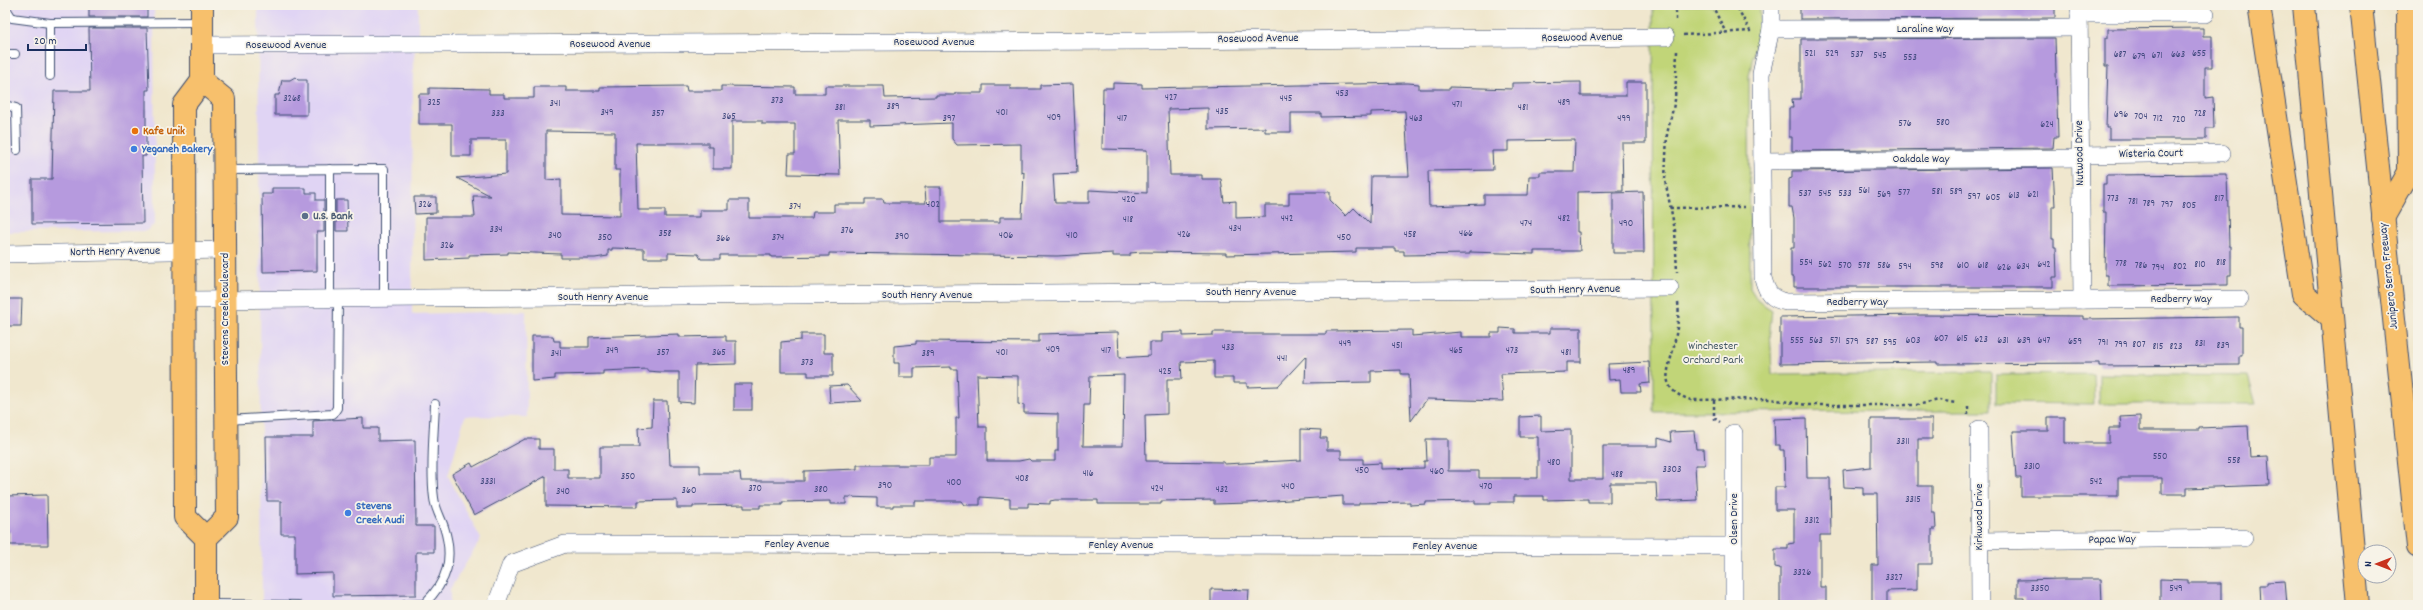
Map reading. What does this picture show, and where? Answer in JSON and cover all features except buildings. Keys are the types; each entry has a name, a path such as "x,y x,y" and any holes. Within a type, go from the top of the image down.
{"main road":[{"path":"2259,5 2303,294 2332,319"},
{"path":"2304,5 2358,605"},
{"name":"Junipero Serra Freeway","path":"2361,5 2418,547"},
{"path":"2383,218 2409,172 2408,5"},
{"path":"202,14 202,81 184,105 185,517 206,538 206,605"},
{"name":"Stevens Creek Boulevard","path":"202,81 224,99 227,517 206,538"}],"street":[{"name":"Redberry Way","path":"1772,5 1772,29 1761,74 1763,278 1766,292 1777,300 1786,302 2240,299"},
{"name":"Laraline Way","path":"1772,29 2079,16 2206,14"},
{"name":"Nutwood Drive","path":"2079,16 2082,300"},
{"name":"Rosewood Avenue","path":"202,45 1674,37"},
{"name":"Wisteria Court","path":"2080,157 2222,153"},
{"name":"Oakdale Way","path":"1762,160 2080,157"},
{"name":"North Henry Avenue","path":"5,254 225,250"},
{"name":"South Henry Avenue","path":"184,300 1675,288"},
{"name":"Kirkwood Drive","path":"1979,429 1980,605"},
{"name":"Olsen Drive","path":"1734,433 1734,605"},
{"name":"Papac Way","path":"1979,542 2244,538"},
{"name":"Fenley Avenue","path":"496,605 511,564 565,544 1734,546"}],"lane":[{"path":"5,7 12,18 50,23 202,14"},
{"path":"50,23 50,76"},
{"path":"5,54 15,54"},
{"path":"5,105 16,108 17,150"},
{"path":"224,170 384,169 384,299"},
{"path":"226,420 333,414 337,408 330,170"},
{"path":"405,605 424,604 446,574 450,556 445,528 434,499 435,404"},
{"path":"206,605 298,605"}],"path":[{"path":"1676,5 1674,37 1675,100 1665,156 1665,180 1675,230 1675,288 1677,325 1666,371 1667,382 1671,390 1679,396 1691,400 1771,399 1806,405 1917,405 1939,400 1956,403"},
{"path":"1712,5 1726,33"},
{"path":"1674,37 1750,31 1736,5"},
{"path":"1670,208 1744,207"},
{"path":"1714,400 1714,418 1734,433"}],"shaded area":[{"path":"5,5 154,5 155,224 146,231 5,232"},
{"path":"258,5 418,5 418,31 413,64 412,314 526,311 527,417 465,416 448,476 481,539 450,589 450,605 262,605"}],"green space":[{"name":"Winchester Orchard Park","path":"1653,5 1760,5 1760,21 1749,76 1750,288 1758,301 1772,310 1770,328 1772,374 1991,372 1991,411 1654,412"},
{"path":"2093,374 2094,404 1996,403 1996,375"},
{"path":"2099,374 2248,376 2256,404 2099,404"}],"place":[{"name":"Kafe Unik","path":"135,131"},
{"name":"Yeganeh Bakery","path":"134,149"},
{"name":"U.S. Bank","path":"305,216"},
{"name":"Stevens Creek Audi","path":"348,513"}]}
